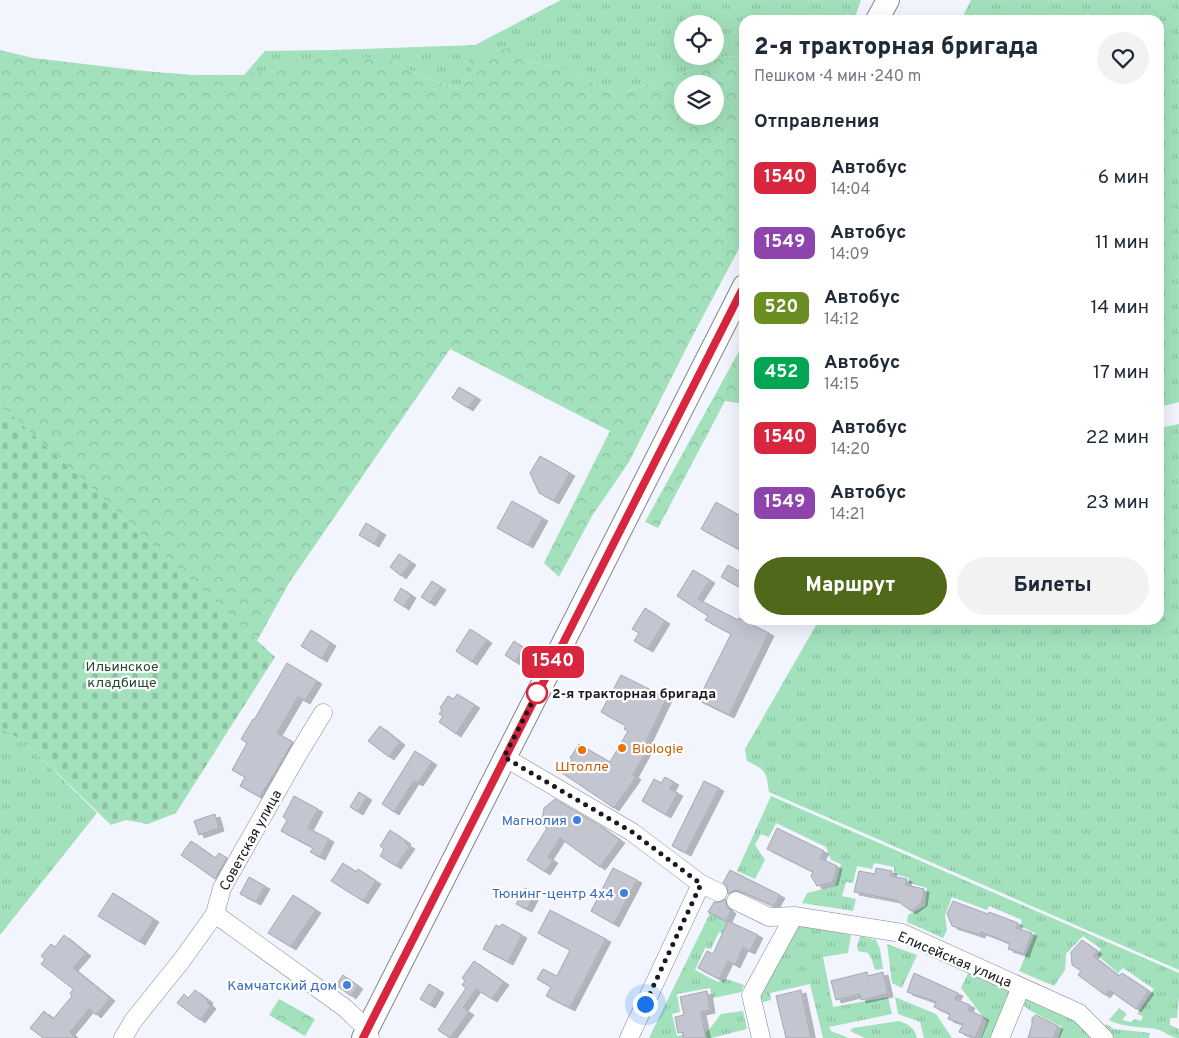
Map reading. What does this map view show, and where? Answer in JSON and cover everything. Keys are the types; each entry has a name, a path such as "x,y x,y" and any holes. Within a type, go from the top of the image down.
{"main road":[{"path":"880,15 888,0"},
{"path":"367,1035 504,757 739,296"}],"street":[{"name":"Советская улица","path":"123,1038 133,1021 182,960 215,914 222,888 323,713"},
{"path":"504,757 632,832 701,884 718,892"},
{"path":"629,1038 701,884"},
{"name":"Елисейская улица","path":"736,901 769,917 794,916 902,933 1079,1013 1104,1038"},
{"path":"215,914 345,1008 367,1035"},
{"path":"761,1038 751,996 794,916"},
{"path":"1000,1038 1021,987"}],"green space":[{"path":"561,0 861,0 856,15 739,15 739,57 724,56 724,15 674,15 674,65 702,65 695,69 617,94 557,66 527,62 472,73 462,87 445,85 415,73 389,59 244,75 265,51 475,45"},
{"path":"971,0 1179,0 1179,402 1164,406 1164,15 964,15"},
{"path":"520,46 527,62 557,66 617,94 674,76 674,125 724,125 724,75 676,75 702,65 724,65 724,56 739,57 739,248 629,462 592,516 559,577 544,563 610,431 450,349 289,583 257,641 0,404 0,50 33,58 193,75 244,75 340,55 389,59 415,73 445,85 462,87 472,73 468,56"},
{"path":"739,351 739,403 725,401 658,528 645,522"},
{"name":"Ильинское кладбище","path":"0,404 275,657 176,813 148,824 126,820 111,825 29,746 0,726"},
{"path":"1179,424 1179,970 769,792 766,775 762,769 747,761 745,749 816,625 1164,625 1164,427"},
{"path":"0,726 29,746 97,813 0,935"},
{"path":"771,796 1179,973 1177,1018 1170,1018 1170,1025 1179,1029 1179,1038 1156,1029 1126,1026 1109,1020 1119,1008 1127,1014 1122,1020 1131,1022 1135,1019 1141,1021 1143,1016 1137,1014 1154,989 1123,968 1118,973 1097,955 1101,949 1083,936 1066,954 1065,970 1054,986 1019,971 1035,933 1020,926 1022,920 989,906 987,910 952,897 945,915 947,930 943,938 907,922 908,915 925,906 927,888 909,883 909,878 894,874 894,867 874,863 872,869 857,866 853,883 846,882 842,896 856,899 853,911 802,903 807,893 835,886 841,864 831,860 826,847 776,823 769,837 761,834 755,845 765,860 755,879 737,871"},
{"path":"710,913 728,923 724,935 719,932 711,949 705,948 695,970 718,982 727,979 744,985 741,992 713,998 710,988 677,994 680,1012 672,1014 677,1036 708,1031 721,1014 743,1011 747,1029 711,1038 649,1038"},
{"path":"802,925 851,935 848,953 823,957 833,1007 888,997 892,1014 829,1027 831,1031 849,1038 823,1038 810,984 770,993 771,1000 760,1003 758,992 795,927"},
{"path":"860,936 876,940 880,949 883,969 875,970 868,953 858,951 857,946"},
{"path":"887,944 917,955 902,988 892,983"},
{"path":"969,971 1010,990 994,1038 981,1038 987,1022 961,988"},
{"path":"895,997 936,1014 952,1038 924,1038 920,1022 898,1014"},
{"path":"1026,997 1073,1019 1093,1038 1058,1038 1062,1027 1029,1010 1021,1003"},
{"path":"279,999 315,1019 305,1036 269,1015"},
{"path":"899,1021 911,1027 917,1038 865,1038 850,1031 853,1028"},
{"path":"1106,1024 1114,1029 1150,1033 1149,1038 1112,1038 1103,1029"}],"building":[{"path":"459,387 476,397 468,408 452,398"},
{"path":"540,456 570,473 554,501 539,493 530,473"},
{"path":"512,501 543,518 528,545 497,528"},
{"path":"716,502 739,515 739,547 738,549 701,529"},
{"path":"366,523 381,532 374,544 359,535"},
{"path":"399,554 411,562 401,576 390,567"},
{"path":"728,565 739,571 739,587 721,577"},
{"path":"693,570 710,580 698,599 738,620 739,618 739,625 753,625 769,633 729,715 698,700 731,634 705,620 708,616 677,596"},
{"path":"432,581 441,587 430,603 421,597"},
{"path":"401,588 411,595 404,607 394,600"},
{"path":"645,608 665,621 648,649 634,641 639,633 632,629"},
{"path":"470,629 487,640 472,662 456,651"},
{"path":"311,630 331,643 322,659 301,646"},
{"path":"514,641 524,648 515,662 505,655"},
{"path":"287,663 317,681 305,701 298,697 277,733 293,742 260,797 240,786 245,777 232,770 247,743 241,739"},
{"path":"621,675 667,698 646,742 650,744 633,775 636,777 614,808 562,773 572,759 570,758 579,744 610,762 628,731 624,729 626,726 601,712"},
{"path":"457,694 475,705 456,734 439,722 443,716 439,714 442,710 440,708 448,696 454,699"},
{"path":"380,726 400,742 389,757 368,741"},
{"path":"415,751 432,762 418,783 414,781 394,812 382,804"},
{"path":"665,777 674,782 670,789 678,793 666,815 642,801 654,779 661,783"},
{"path":"704,781 719,788 686,853 672,846"},
{"path":"359,792 367,797 358,812 350,807"},
{"path":"294,796 318,809 308,828 329,839 320,857 310,852 313,848 281,831 287,820 283,817"},
{"path":"555,799 620,840 600,867 560,838 548,857 553,860 545,872 527,860 547,828 538,822 543,815 544,808"},
{"path":"215,814 219,828 199,835 194,821"},
{"path":"777,828 824,851 820,858 837,866 833,882 817,886 811,876 813,872 767,849"},
{"path":"390,830 410,846 396,866 380,856 384,849 380,846"},
{"path":"191,841 215,858 219,853 227,858 215,879 181,855"},
{"path":"343,863 356,872 358,869 376,881 363,901 331,881"},
{"path":"613,868 637,880 614,924 591,911"},
{"path":"876,868 892,871 891,876 907,879 906,885 924,889 922,903 911,911 896,900 854,892 859,871 875,874"},
{"path":"730,870 780,895 774,906 740,891 735,890 728,894 727,886 723,883"},
{"path":"249,877 265,886 256,902 240,894"},
{"path":"525,888 535,894 527,909 516,904"},
{"path":"113,893 154,919 140,942 98,916"},
{"path":"293,895 316,910 291,947 268,933"},
{"path":"726,899 727,907 731,911 726,921 708,912 714,902"},
{"path":"953,901 1018,923 1016,928 1032,933 1024,954 1008,949 1010,944 997,938 981,932 980,935 952,926 947,914"},
{"path":"550,910 606,939 570,1008 546,996 551,987 537,979 543,969 557,976 570,950 538,933"},
{"path":"728,921 758,935 750,951 743,948 735,965 728,961 719,979 698,968 707,951 713,954"},
{"path":"502,924 522,935 508,962 483,949 496,925 500,927"},
{"path":"64,935 86,953 73,968 110,998 96,1015 89,1009 70,1032 76,1038 43,1038 30,1028 44,1011 53,1019 72,996 70,994 73,989 41,964 45,959 41,956 51,944 55,947"},
{"path":"1082,940 1097,951 1093,956 1119,976 1122,973 1149,991 1136,1009 1109,990 1105,995 1078,975 1081,971 1072,965 1071,952"},
{"path":"474,961 504,982 492,999 476,989 463,1008 469,1012 450,1038 438,1030 466,988 462,985 465,981 462,978"},
{"path":"867,972 868,976 883,972 888,994 861,1000 860,994 836,1000 831,981"},
{"path":"914,973 958,993 955,999 970,1005 968,1010 984,1017 975,1038 959,1032 963,1024 948,1019 950,1014 934,1007 936,1002 907,992"},
{"name":"Камчатский дом","path":"343,975 358,986 351,996 336,985"},
{"path":"429,984 439,990 430,1005 420,999"},
{"path":"195,990 208,1000 207,1002 211,1006 200,1020 177,1003 184,994 188,998"},
{"path":"801,990 811,1038 786,1038 776,996"},
{"path":"707,991 710,1010 701,1012 706,1038 683,1038 683,1032 678,1033 675,1017 684,1015 680,997"},
{"path":"1036,1015 1058,1026 1053,1038 1028,1038 1032,1018"}],"bus line":[{"name":"1540","path":"363,1038 739,296"}],"place":[{"name":"2-я тракторная бригада","path":"537,693"},
{"name":"Biologie","path":"622,748"},
{"name":"Штолле","path":"582,750"},
{"name":"Магнолия","path":"577,820"},
{"name":"Тюнинг-центр 4х4","path":"624,893"},
{"name":"Камчатский дом","path":"347,985"}],"route":[{"path":"537,693 538,691 504,757 632,832 701,884 645,1004"}]}
